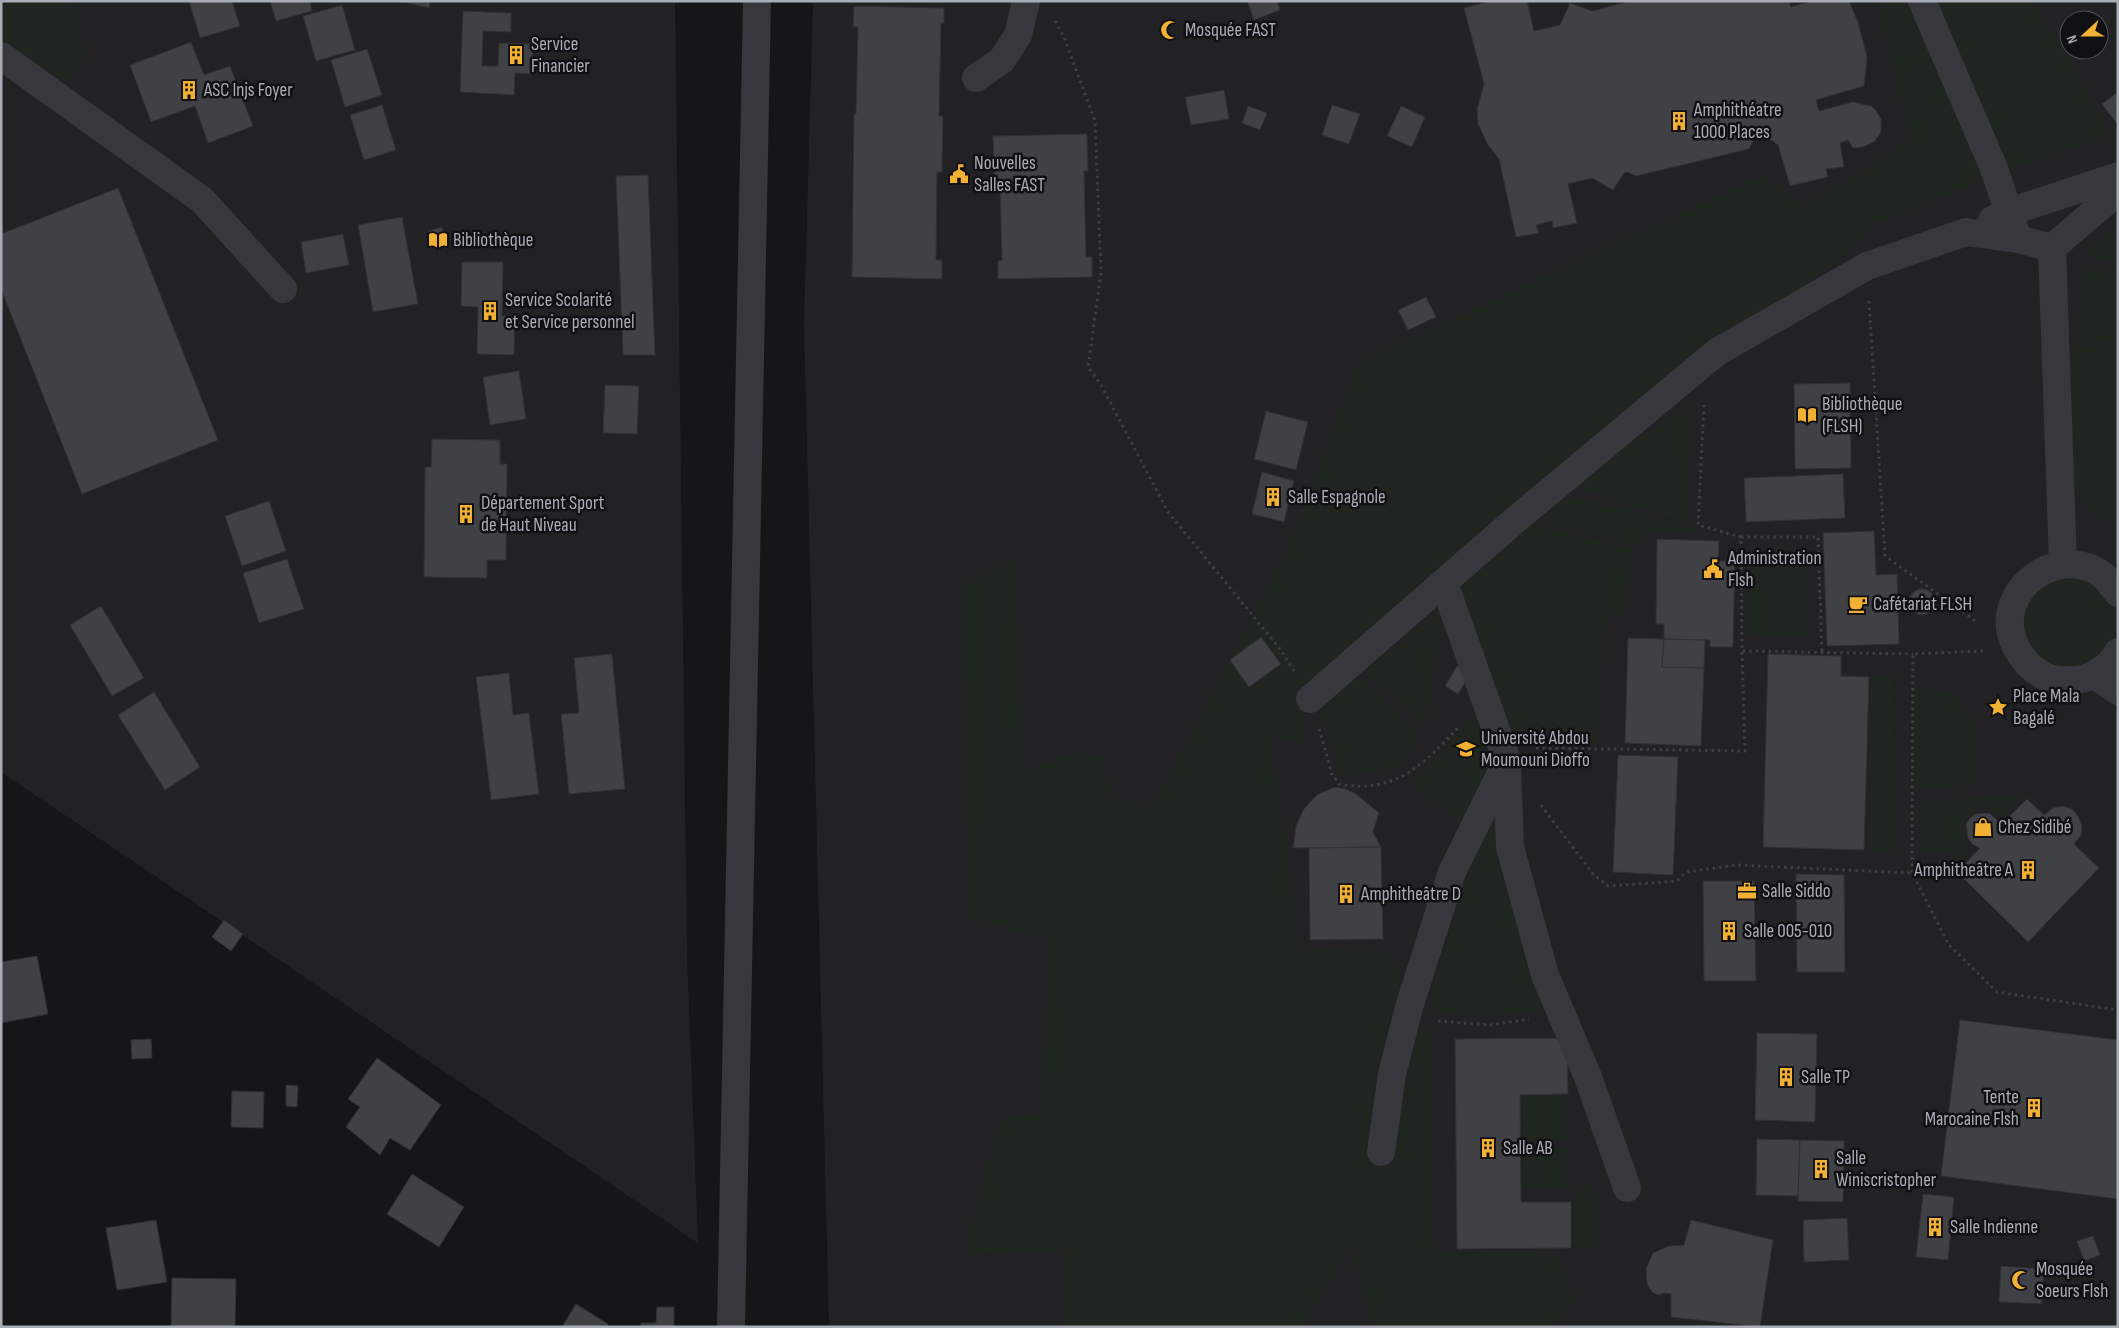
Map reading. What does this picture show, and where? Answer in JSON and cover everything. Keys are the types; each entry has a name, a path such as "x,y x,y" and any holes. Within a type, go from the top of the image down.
{"lane":[{"path":"731,1327 757,1"},
{"path":"976,78 1002,60 1018,36 1026,1"},
{"path":"1922,1 1994,166 2018,239"},
{"path":"1,56 202,200 283,289"},
{"path":"1310,699 1513,522 1718,352 1867,266 1966,232 2009,212 2118,176"},
{"path":"2052,248 2118,191"},
{"path":"1966,232 2018,239 2052,248"},
{"path":"2052,248 2063,564"},
{"path":"2118,593 2105,578 2086,567 2063,564 2041,570 2023,584 2012,605 2010,628 2016,650 2030,667 2050,678 2073,681 2095,675 2113,661 2118,652"},
{"path":"1444,583 1505,754 1510,847 1546,975 1588,1077 1627,1188"},
{"path":"2095,675 2118,691"},
{"path":"1381,1152 1392,1074 1410,1004 1452,872 1505,754"}],"path":[{"path":"1052,15 1064,36 1095,121 1101,273 1088,367 1101,384 1168,512 1280,649 1310,699 1332,774 1340,784 1352,786 1380,786 1406,774 1436,750 1485,700"},
{"path":"1867,266 1885,556 2016,650"},
{"path":"1706,362 1698,525 1741,537 1818,537 1822,652"},
{"path":"1505,754 1745,751 1741,537"},
{"path":"1742,651 1913,654 2016,650"},
{"path":"1913,654 1912,873 1949,945 1997,992 2118,1010"},
{"path":"1505,754 1593,874 1608,886 1677,881 1686,872 1736,865 1912,873"},
{"path":"1410,1004 1436,1021 1490,1025 1562,1014"}],"shaded area":[{"path":"1,1 675,1 687,955 698,1243 1,772"},
{"path":"1,1 75,1 84,56 67,84 1,42"},
{"name":"Université Abdou Moumouni Dioffo","path":"813,1 2118,1 2118,1327 829,1327 804,324"},
{"path":"1876,1 2028,1 2059,42 2059,60 2070,60 2109,135 2001,172 1873,224 1839,259 1643,412 1299,695 1303,747 1271,733 1272,766 1275,774 1300,950 1386,951 1398,969 1398,1007 1432,1032 1433,1251 1556,1255 1575,1301 1552,1327 1372,1327 1352,1243 1303,1325 1284,1327 1066,1327 1063,1251 965,1254 1000,1121 1041,1112 1050,940 968,916 963,586 1015,559 1022,773 1077,752 1099,758 1111,794 1151,809 1287,551 1359,363 1763,176 1806,207 1912,139"},
{"path":"2118,227 2118,266 2085,251"},
{"path":"2085,264 2118,277 2118,342 2075,343"},
{"path":"2118,345 2118,523 2100,519 2073,489 2068,434 2074,346"},
{"path":"1692,404 1686,523 1567,484"},
{"path":"1558,494 1699,528 1699,533 1644,530 1641,546 1546,525"},
{"path":"1519,521 1630,548 1626,614 1604,617 1597,743 1506,744 1447,583"},
{"path":"1749,550 1809,551 1809,636 1747,634"},
{"path":"2081,574 2111,598 2117,613 2117,630 2112,644 2080,670 2040,663 2032,656 2018,618 2040,580"},
{"path":"1444,608 1424,725 1364,670"},
{"path":"1357,676 1418,735 1402,766 1342,776 1320,705"},
{"path":"1869,677 1893,677 1895,850 1870,851"},
{"path":"1915,686 1950,693 1971,716 1975,784 1915,789"},
{"path":"1479,712 1501,761 1468,825 1410,784"},
{"path":"1502,783 1551,1008 1492,1017 1436,1012 1431,992 1471,862 1484,840"},
{"path":"2025,795 2005,818 1987,807 1975,809 1966,817 1963,821 1962,829 1971,847 1961,859 1955,860 1952,850 1919,851 1917,802"},
{"path":"1524,1095 1564,1095 1564,1141 1524,1141"},
{"path":"1523,1147 1565,1149 1564,1188 1522,1186"},
{"path":"1587,1183 1596,1194 1599,1202 1601,1247 1571,1248 1571,1202 1580,1194 1582,1185"}],"building":[{"path":"189,1 232,1 240,26 200,38"},
{"path":"270,1 310,1 312,11 276,21"},
{"path":"400,1 430,1 429,8"},
{"path":"1247,1 1277,1 1280,10 1254,20"},
{"name":"Amphithéatre 1000 Places","path":"1490,1 1527,1 1534,31 1560,25 1570,3 1592,11 1630,1 1795,1 1790,3 1791,7 1813,1 1849,1 1858,22 1867,57 1864,86 1816,100 1819,111 1853,102 1871,106 1881,119 1881,132 1874,142 1863,147 1853,148 1848,140 1840,143 1844,167 1826,169 1828,177 1790,186 1778,145 1758,131 1749,149 1636,176 1627,172 1624,173 1613,190 1592,178 1568,184 1577,223 1553,228 1552,221 1536,225 1539,233 1516,237 1499,159 1488,145 1478,124 1477,109 1484,84 1464,8"},
{"path":"342,5 355,50 316,61 303,16"},
{"path":"854,6 944,8 944,23 941,23 939,116 943,116 942,172 937,172 936,260 942,260 942,279 852,277 854,114 856,114 858,27 853,27"},
{"name":"Service Financier","path":"463,11 511,13 511,32 483,31 482,66 498,66 499,43 533,44 532,74 515,73 514,95 460,92"},
{"name":"ASC Injs Foyer","path":"191,42 204,75 230,66 253,126 208,143 195,106 151,122 130,65"},
{"path":"367,49 382,95 345,107 331,60"},
{"path":"1224,90 1229,119 1191,125 1185,97"},
{"path":"2118,92 2118,125 2102,104"},
{"path":"382,105 396,150 364,160 350,115"},
{"path":"1332,105 1360,114 1349,144 1322,135"},
{"path":"1248,106 1267,113 1260,130 1242,123"},
{"path":"1401,106 1425,117 1412,147 1387,136"},
{"path":"1087,134 1088,171 1084,171 1086,257 1092,257 1092,277 998,279 998,261 1002,260 1000,189 995,189 993,136"},
{"path":"648,175 655,355 623,355 616,176"},
{"path":"118,188 218,440 82,494 1,289 1,234"},
{"path":"402,217 418,304 373,312 358,225"},
{"path":"442,227 446,244 433,248 428,231"},
{"path":"343,234 349,265 306,273 301,242"},
{"name":"Service Scolarité et Service personnel","path":"462,262 503,262 502,316 515,316 514,355 477,354 478,307 461,306"},
{"path":"1426,297 1436,317 1408,330 1398,310"},
{"path":"519,371 526,419 490,425 483,377"},
{"path":"1850,383 1851,468 1795,469 1794,384"},
{"path":"605,385 639,386 637,434 603,433"},
{"path":"1266,411 1308,422 1296,470 1254,459"},
{"name":"Département Sport de Haut Niveau","path":"432,439 500,440 500,464 507,464 506,560 487,560 487,578 424,577 425,467 431,467"},
{"name":"Salle Espagnole","path":"1262,472 1294,481 1284,522 1252,514"},
{"path":"1843,474 1845,518 1746,522 1744,478"},
{"path":"269,501 286,551 242,566 225,516"},
{"path":"1874,531 1876,575 1897,574 1899,644 1827,646 1823,533"},
{"path":"1657,539 1719,541 1718,561 1735,561 1733,647 1710,647 1710,640 1664,639 1664,624 1656,624"},
{"path":"287,559 304,609 259,623 243,573"},
{"path":"1922,589 1931,593 1935,602 1931,611 1922,615 1913,611 1909,602 1913,593"},
{"path":"101,606 144,678 112,696 70,625"},
{"path":"1261,637 1281,664 1249,687 1230,660"},
{"path":"1628,638 1664,639 1662,667 1704,668 1701,746 1625,743"},
{"path":"1664,639 1705,640 1704,668 1662,667"},
{"path":"612,654 625,789 569,794 561,714 579,713 574,658"},
{"path":"1768,654 1841,656 1841,676 1869,677 1864,850 1763,847"},
{"path":"1457,666 1470,674 1458,694 1445,686"},
{"path":"509,673 513,715 529,713 539,794 491,800 476,677"},
{"path":"154,692 200,767 165,790 118,715"},
{"path":"1618,755 1678,757 1673,875 1613,872"},
{"path":"1334,787 1356,794 1379,813 1373,832 1381,847 1293,848 1296,826 1304,809 1317,795"},
{"name":"Amphitheâtre A","path":"2027,799 2044,815 2053,808 2063,806 2072,809 2078,816 2082,826 2081,835 2074,844 2099,868 2028,942 1957,872 1980,848 1972,844 1968,838 1966,824 1970,818 1975,814 1989,813 2002,824"},
{"name":"Amphitheâtre D","path":"1381,847 1383,939 1310,940 1309,848"},
{"path":"1796,874 1844,875 1845,972 1797,972"},
{"name":"Salle 005-010","path":"1703,881 1754,881 1756,981 1704,981"},
{"path":"224,920 243,934 231,951 212,937"},
{"path":"37,956 48,1014 1,1023 1,962"},
{"name":"Tente Marocaine Flsh","path":"1960,1020 2118,1040 2118,1199 1941,1176"},
{"name":"Salle TP","path":"1757,1033 1817,1034 1815,1122 1755,1120"},
{"name":"Salle AB","path":"1567,1038 1568,1094 1520,1095 1521,1202 1571,1202 1571,1248 1457,1249 1455,1039"},
{"path":"151,1039 152,1058 132,1059 131,1040"},
{"path":"377,1058 441,1105 410,1150 390,1138 380,1155 346,1127 360,1107 348,1099"},
{"path":"286,1085 298,1086 297,1107 286,1106"},
{"path":"232,1091 264,1092 263,1128 231,1127"},
{"path":"1757,1139 1800,1140 1798,1196 1756,1195"},
{"name":"Salle Winiscristopher","path":"1800,1140 1844,1141 1843,1202 1798,1201"},
{"path":"412,1174 464,1207 439,1247 387,1214"},
{"name":"Salle Indienne","path":"1923,1194 1954,1197 1948,1260 1916,1257"},
{"path":"1847,1218 1849,1260 1804,1262 1803,1220"},
{"path":"156,1220 167,1282 117,1290 106,1228"},
{"path":"1691,1220 1773,1240 1760,1327 1671,1317 1671,1294 1658,1295 1652,1292 1647,1284 1646,1269 1653,1253 1669,1246 1684,1245"},
{"path":"2093,1236 2100,1255 2084,1261 2077,1241"},
{"path":"2001,1266 2044,1269 2042,1304 1999,1302"},
{"path":"172,1278 236,1279 235,1327 171,1327"},
{"path":"576,1304 608,1324 607,1327 562,1327"},
{"path":"657,1307 674,1307 674,1327 641,1327 641,1323 656,1323"}],"place":[{"name":"Mosquée FAST","path":"1170,30"},
{"name":"Service Financier","path":"516,55"},
{"name":"ASC Injs Foyer","path":"189,90"},
{"name":"Amphithéatre 1000 Places","path":"1679,121"},
{"name":"Nouvelles Salles FAST","path":"959,174"},
{"name":"Bibliothèque","path":"438,240"},
{"name":"Service Scolarité et Service personnel","path":"490,311"},
{"name":"Bibliothèque (FLSH)","path":"1807,415"},
{"name":"Salle Espagnole","path":"1273,497"},
{"name":"Département Sport de Haut Niveau","path":"466,514"},
{"name":"Administration Flsh","path":"1713,569"},
{"name":"Cafétariat FLSH","path":"1858,604"},
{"name":"Place Mala Bagalé","path":"1998,707"},
{"name":"Université Abdou Moumouni Dioffo","path":"1466,749"},
{"name":"Chez Sidibé","path":"1983,827"},
{"name":"Amphitheâtre A","path":"2028,870"},
{"name":"Salle Siddo","path":"1747,891"},
{"name":"Amphitheâtre D","path":"1346,894"},
{"name":"Salle 005-010","path":"1729,931"},
{"name":"Salle TP","path":"1786,1077"},
{"name":"Tente Marocaine Flsh","path":"2034,1108"},
{"name":"Salle AB","path":"1488,1148"},
{"name":"Salle Winiscristopher","path":"1821,1169"},
{"name":"Salle Indienne","path":"1935,1227"},
{"name":"Mosquée Soeurs Flsh","path":"2021,1280"}]}
